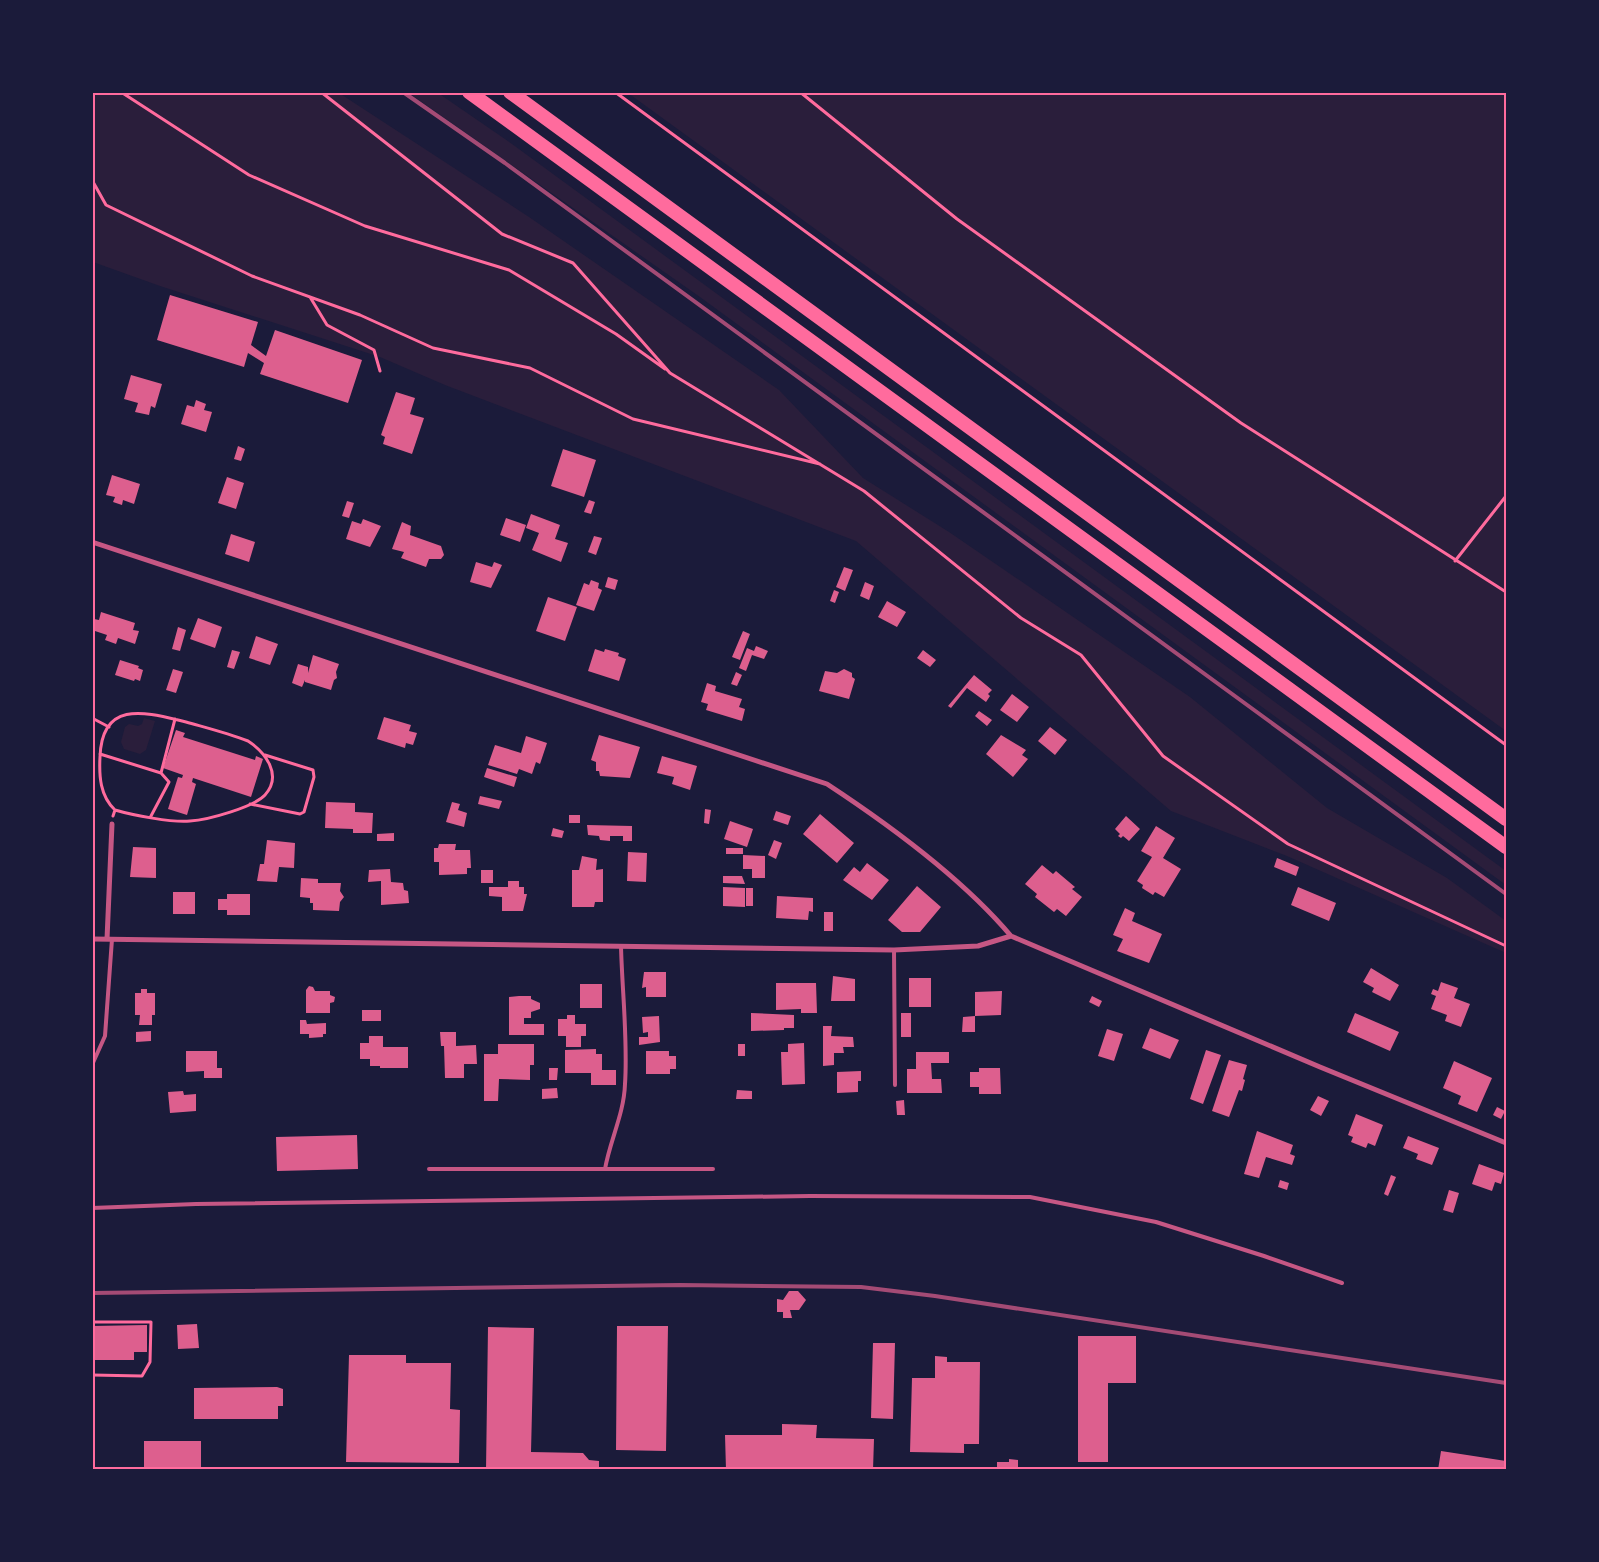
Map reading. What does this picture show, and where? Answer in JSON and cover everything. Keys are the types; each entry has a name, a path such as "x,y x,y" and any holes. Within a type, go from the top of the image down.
{"highway":[{"path":"469,92 1506,848"},
{"path":"510,92 1506,819"}],"street":[{"path":"92,542 827,784 923,854 989,910 1011,936 1320,1068 1506,1143"},
{"path":"110,939 112,824"},
{"path":"92,939 894,950 978,946 1011,936"}],"lane":[{"path":"92,1065 105,1036 110,939"},
{"path":"605,1169 608,1152 618,1124 625,1084 621,946"},
{"path":"894,950 894,1085"},
{"path":"429,1169 713,1169"},
{"path":"92,1208 196,1204 819,1196 1030,1197 1156,1222 1342,1283"}],"path":[{"path":"121,92 249,175 365,226 509,270 616,334 670,373 864,491 1022,618 1080,654 1163,756 1280,839 1506,946"},
{"path":"321,92 502,234 573,263 670,373"},
{"path":"616,92 1506,745"},
{"path":"800,92 855,134 957,219 1241,423 1454,561 1506,592"},
{"path":"92,180 106,205 252,276 360,315 433,348 530,368 633,419 825,466"},
{"path":"310,297 327,324 374,350 380,370"},
{"path":"1454,561 1506,496"},
{"path":"131,712 155,714 175,719 248,741 261,750 272,774 271,785 264,796 250,804 210,818 189,822 114,810 100,783 102,739 109,727 121,716 131,712"},
{"path":"92,718 109,727"},
{"path":"161,772 175,719"},
{"path":"100,754 161,772 169,782 151,816"},
{"path":"250,804 300,814 306,806 314,777 313,770 264,755"},
{"path":"112,824 114,810"},
{"path":"92,1322 151,1322 151,1332 150,1362 142,1376 92,1375"}],"shaded area":[{"path":"92,93 339,93 529,217 779,390 863,478 949,532 1190,697 1327,808 1447,878 1506,921 1506,953 1287,856 1171,811 856,541 445,385 380,357 160,286 93,262"},
{"path":"409,93 438,93 512,144 1506,871 1506,885 700,297"},
{"path":"628,93 1506,93 1506,731"},
{"path":"144,718 155,721 146,750 140,754 124,749 121,742 125,727 129,724 138,726 142,724"}],"building":[{"path":"170,295 258,322 251,345 266,356 275,330 362,360 348,403 260,374 264,363 248,353 244,367 157,340"},
{"path":"131,375 162,384 155,408 151,406 149,415 135,412 138,403 124,399"},
{"path":"396,392 415,398 410,414 424,418 412,454 383,444 385,437 381,435"},
{"path":"196,400 206,404 204,410 212,412 206,432 181,424 187,405 194,407"},
{"path":"238,446 245,449 241,461 234,459"},
{"path":"563,449 596,460 584,497 551,486"},
{"path":"112,475 140,484 134,504 123,500 122,505 113,502 115,497 106,495"},
{"path":"227,477 244,483 236,509 218,503"},
{"path":"589,500 595,502 591,514 584,512"},
{"path":"347,501 354,503 349,518 342,516"},
{"path":"531,514 560,525 555,539 568,543 561,562 532,550 539,533 526,528"},
{"path":"506,518 526,525 520,542 500,535"},
{"path":"363,519 381,526 370,547 346,539 352,521 361,524"},
{"path":"402,522 411,526 410,535 441,546 444,555 441,559 429,559 426,567 401,558 404,552 392,549"},
{"path":"231,534 255,542 249,562 225,554"},
{"path":"594,536 602,538 596,555 588,552"},
{"path":"476,562 492,567 494,562 502,565 491,588 470,582"},
{"path":"844,567 853,570 845,591 836,587"},
{"path":"608,577 618,580 615,590 605,587"},
{"path":"591,580 599,583 598,588 602,590 594,611 576,605 584,583 589,585"},
{"path":"865,582 874,586 869,600 860,596"},
{"path":"834,590 839,592 835,603 830,601"},
{"path":"548,597 577,607 565,641 536,631"},
{"path":"887,601 906,612 897,627 878,617"},
{"path":"101,612 135,623 133,630 139,631 135,644 118,638 116,644 105,640 107,635 92,630 94,619 99,620"},
{"path":"198,618 222,627 215,648 190,639"},
{"path":"178,627 186,630 180,651 172,649"},
{"path":"743,631 750,634 740,660 732,657"},
{"path":"256,636 278,644 270,665 249,658"},
{"path":"756,646 768,651 764,659 752,655 746,671 739,668 747,648 754,651"},
{"path":"595,649 604,652 605,649 619,653 618,656 626,659 619,681 588,671"},
{"path":"232,650 240,652 234,669 227,667"},
{"path":"923,650 936,660 930,667 917,658"},
{"path":"313,655 339,664 336,672 337,678 334,680 331,690 305,682 305,680 302,687 292,683 298,664 308,667 308,673"},
{"path":"120,660 139,666 138,668 143,670 140,681 115,675"},
{"path":"173,669 183,672 176,693 166,690"},
{"path":"844,669 852,673 852,677 855,679 849,699 819,691 825,671 837,673"},
{"path":"736,672 742,675 737,686 731,684"},
{"path":"974,675 992,690 988,694 990,696 986,702 967,688 951,708 948,706"},
{"path":"707,683 716,686 715,691 742,699 739,707 745,709 742,721 706,710 708,704 701,702"},
{"path":"1012,694 1029,707 1017,722 1000,710"},
{"path":"979,711 992,720 987,726 975,716"},
{"path":"384,717 411,725 409,731 417,733 413,745 406,743 405,748 377,739"},
{"path":"1050,727 1067,740 1055,755 1038,741"},
{"path":"176,730 185,733 183,737 255,760 256,756 263,759 251,797 193,778 192,782 196,784 187,815 168,809 178,777 182,778 183,775 163,768"},
{"path":"599,735 640,747 630,778 600,776 599,771 596,771 596,762 591,760"},
{"path":"1001,735 1026,750 1022,755 1028,759 1013,777 986,754"},
{"path":"526,736 547,743 540,764 536,762 532,774 519,769 517,774 488,765 495,745 521,753"},
{"path":"662,756 697,766 690,790 672,784 674,777 657,773"},
{"path":"487,768 517,777 514,787 484,777"},
{"path":"480,796 502,801 499,809 478,804"},
{"path":"326,802 355,803 355,812 373,813 372,833 353,833 353,829 325,828"},
{"path":"452,802 460,804 458,810 467,813 464,827 446,822"},
{"path":"705,809 711,810 709,824 704,823"},
{"path":"776,811 791,816 788,825 773,820"},
{"path":"820,814 854,843 837,863 803,834"},
{"path":"569,815 580,815 580,823 569,823"},
{"path":"1126,816 1140,829 1129,841 1123,836 1121,838 1118,836 1120,834 1115,829"},
{"path":"730,821 753,829 747,847 724,839"},
{"path":"587,825 632,826 632,841 623,841 623,836 610,836 610,841 600,840 599,836 588,835"},
{"path":"1156,826 1175,838 1163,858 1181,869 1164,897 1155,892 1153,895 1142,888 1143,885 1137,881 1152,857 1141,851"},
{"path":"553,828 564,831 562,838 551,836"},
{"path":"394,833 394,841 377,841 377,834"},
{"path":"267,840 295,843 294,868 279,867 277,882 257,881 260,864 264,864"},
{"path":"774,840 782,843 776,859 768,855"},
{"path":"439,844 456,844 455,850 470,850 471,868 467,868 467,874 439,875 439,862 434,862 434,848 438,848"},
{"path":"133,847 156,848 156,878 130,877"},
{"path":"726,848 743,848 743,854 726,854"},
{"path":"628,852 647,853 646,882 627,881"},
{"path":"743,855 765,856 765,878 752,878 752,869 743,869"},
{"path":"582,856 597,859 596,870 603,869 603,902 595,902 594,907 572,907 572,870 579,870"},
{"path":"1277,858 1299,867 1296,876 1274,867"},
{"path":"867,863 889,880 872,900 843,880 854,867 860,872"},
{"path":"1042,865 1053,874 1056,871 1075,887 1072,889 1082,897 1066,916 1057,909 1054,912 1035,897 1037,894 1025,884"},
{"path":"390,869 391,882 403,883 404,890 408,891 409,903 381,905 381,881 368,882 369,870"},
{"path":"481,870 493,870 493,883 481,883"},
{"path":"723,876 742,876 745,884 723,883"},
{"path":"301,878 318,879 318,883 341,883 340,891 344,897 340,902 339,911 313,910 313,903 310,903 310,898 300,897"},
{"path":"508,881 519,881 519,887 524,887 524,894 527,894 523,911 502,911 502,897 489,896 489,887 508,887"},
{"path":"917,886 941,907 920,932 902,932 888,920"},
{"path":"723,887 745,888 745,907 723,906"},
{"path":"1298,887 1336,903 1329,921 1291,905"},
{"path":"746,888 753,888 753,906 746,906"},
{"path":"173,892 195,892 195,914 173,914"},
{"path":"227,894 250,894 250,915 227,915 227,910 218,910 218,899 227,899"},
{"path":"777,896 813,898 813,912 809,911 808,920 776,918"},
{"path":"1125,908 1135,913 1132,921 1162,934 1149,963 1117,951 1123,939 1113,935"},
{"path":"824,912 833,912 833,931 824,931"},
{"path":"1371,968 1399,985 1390,1001 1372,992 1374,988 1363,982"},
{"path":"644,972 666,972 666,997 646,997 646,987 642,988"},
{"path":"833,976 855,979 855,1001 831,1001"},
{"path":"909,978 931,978 931,1007 909,1007"},
{"path":"1441,982 1458,988 1454,998 1470,1004 1461,1027 1445,1021 1447,1015 1431,1009 1436,996 1431,994 1433,989 1438,991"},
{"path":"776,983 816,983 817,1013 801,1013 801,1009 776,1010"},
{"path":"580,984 602,984 602,1008 580,1008"},
{"path":"309,986 313,987 315,991 330,991 330,995 335,997 334,1002 330,1003 330,1013 306,1013 306,990"},
{"path":"141,989 147,989 147,993 155,993 155,1015 152,1015 152,1025 139,1025 140,1015 135,1015 135,993 141,993"},
{"path":"1002,991 1001,1015 975,1016 975,992"},
{"path":"531,996 531,999 540,1003 540,1009 531,1012 531,1018 524,1018 524,1024 544,1024 544,1035 509,1035 509,997"},
{"path":"1092,996 1102,1001 1099,1007 1089,1002"},
{"path":"362,1010 381,1010 381,1021 362,1021"},
{"path":"751,1013 794,1015 794,1028 751,1031"},
{"path":"901,1013 911,1013 911,1037 901,1037"},
{"path":"1355,1013 1399,1032 1390,1051 1347,1032"},
{"path":"567,1015 575,1015 575,1024 586,1024 586,1036 581,1036 581,1047 566,1047 566,1036 558,1036 558,1019 567,1019"},
{"path":"659,1016 660,1042 639,1045 639,1037 648,1037 648,1032 643,1033 642,1017"},
{"path":"975,1016 975,1032 962,1032 963,1017"},
{"path":"300,1020 306,1020 307,1024 326,1023 326,1034 323,1034 323,1037 309,1038 309,1034 300,1034"},
{"path":"823,1026 832,1026 831,1036 853,1037 854,1047 843,1047 844,1053 834,1053 834,1065 823,1066"},
{"path":"1150,1028 1179,1040 1170,1059 1142,1048"},
{"path":"1107,1029 1123,1034 1114,1061 1098,1056"},
{"path":"151,1031 151,1041 136,1042 136,1032"},
{"path":"440,1032 456,1032 456,1046 476,1045 477,1064 464,1064 464,1078 445,1078 444,1046 441,1046"},
{"path":"369,1036 383,1036 383,1047 408,1047 408,1068 380,1068 380,1066 370,1066 370,1059 360,1059 360,1043 369,1043"},
{"path":"804,1043 805,1084 782,1085 781,1052 788,1052 788,1044"},
{"path":"498,1044 534,1044 534,1065 530,1065 530,1080 499,1079 498,1101 484,1101 484,1054 498,1054"},
{"path":"738,1044 745,1044 745,1056 738,1056"},
{"path":"596,1049 596,1054 602,1054 602,1070 616,1070 616,1085 591,1085 591,1073 565,1073 565,1050"},
{"path":"1206,1050 1221,1055 1203,1104 1190,1099"},
{"path":"186,1051 217,1051 217,1068 222,1068 222,1078 204,1078 204,1071 186,1072"},
{"path":"646,1051 669,1051 669,1056 676,1056 676,1069 670,1069 670,1074 646,1074"},
{"path":"916,1052 949,1052 949,1063 931,1063 932,1079 941,1079 942,1093 907,1093 907,1069 916,1069"},
{"path":"1229,1060 1247,1065 1242,1091 1239,1090 1229,1117 1212,1111"},
{"path":"1454,1061 1492,1078 1477,1112 1458,1104 1461,1096 1443,1088"},
{"path":"549,1068 558,1068 557,1080 549,1080"},
{"path":"979,1068 1000,1068 1001,1094 979,1094 979,1087 970,1087 970,1072 979,1072"},
{"path":"861,1071 861,1081 858,1081 858,1092 837,1093 837,1072"},
{"path":"557,1088 558,1098 542,1099 542,1089"},
{"path":"737,1090 752,1091 752,1099 736,1099"},
{"path":"183,1091 184,1095 196,1094 196,1111 170,1113 168,1092"},
{"path":"1318,1096 1329,1101 1321,1116 1310,1110"},
{"path":"904,1100 905,1115 897,1115 896,1101"},
{"path":"1497,1107 1505,1111 1501,1119 1493,1115"},
{"path":"1356,1114 1383,1125 1375,1146 1368,1143 1366,1148 1351,1142 1353,1137 1348,1135"},
{"path":"1257,1131 1293,1145 1290,1154 1295,1156 1292,1165 1266,1157 1259,1178 1244,1174"},
{"path":"357,1135 358,1169 277,1171 276,1137"},
{"path":"1408,1136 1439,1148 1432,1165 1416,1159 1418,1154 1403,1148"},
{"path":"1479,1164 1504,1173 1501,1184 1495,1182 1492,1191 1472,1184"},
{"path":"1391,1175 1396,1177 1388,1196 1384,1194"},
{"path":"1280,1180 1289,1183 1287,1190 1278,1187"},
{"path":"1449,1190 1459,1193 1453,1213 1443,1210"},
{"path":"789,1291 798,1291 806,1300 799,1310 790,1310 792,1318 783,1318 783,1312 777,1312 777,1299 783,1300"},
{"path":"197,1324 199,1348 178,1349 177,1325"},
{"path":"147,1325 147,1352 134,1352 134,1360 94,1360 92,1326"},
{"path":"617,1326 668,1326 666,1451 616,1450"},
{"path":"488,1327 534,1328 531,1452 583,1453 589,1460 599,1461 599,1470 486,1470"},
{"path":"1078,1336 1136,1336 1136,1383 1108,1383 1108,1462 1078,1462"},
{"path":"873,1343 895,1343 893,1419 871,1418"},
{"path":"349,1355 406,1355 406,1363 451,1363 450,1409 460,1410 459,1463 346,1462"},
{"path":"935,1356 947,1357 947,1362 980,1362 979,1444 964,1444 964,1453 910,1452 912,1378 935,1378"},
{"path":"277,1387 283,1389 283,1406 278,1406 278,1419 194,1419 194,1388"},
{"path":"782,1424 817,1425 816,1438 874,1439 873,1470 726,1470 725,1435 782,1435"},
{"path":"144,1441 201,1441 201,1470 144,1470"},
{"path":"1441,1451 1506,1461 1506,1470 1438,1470"},
{"path":"1009,1459 1018,1460 1018,1470 997,1470 997,1462 1009,1462"}],"railway":[{"path":"403,92 505,163 1506,894"},
{"path":"92,1293 680,1285 861,1287 935,1296 1506,1383"}]}
